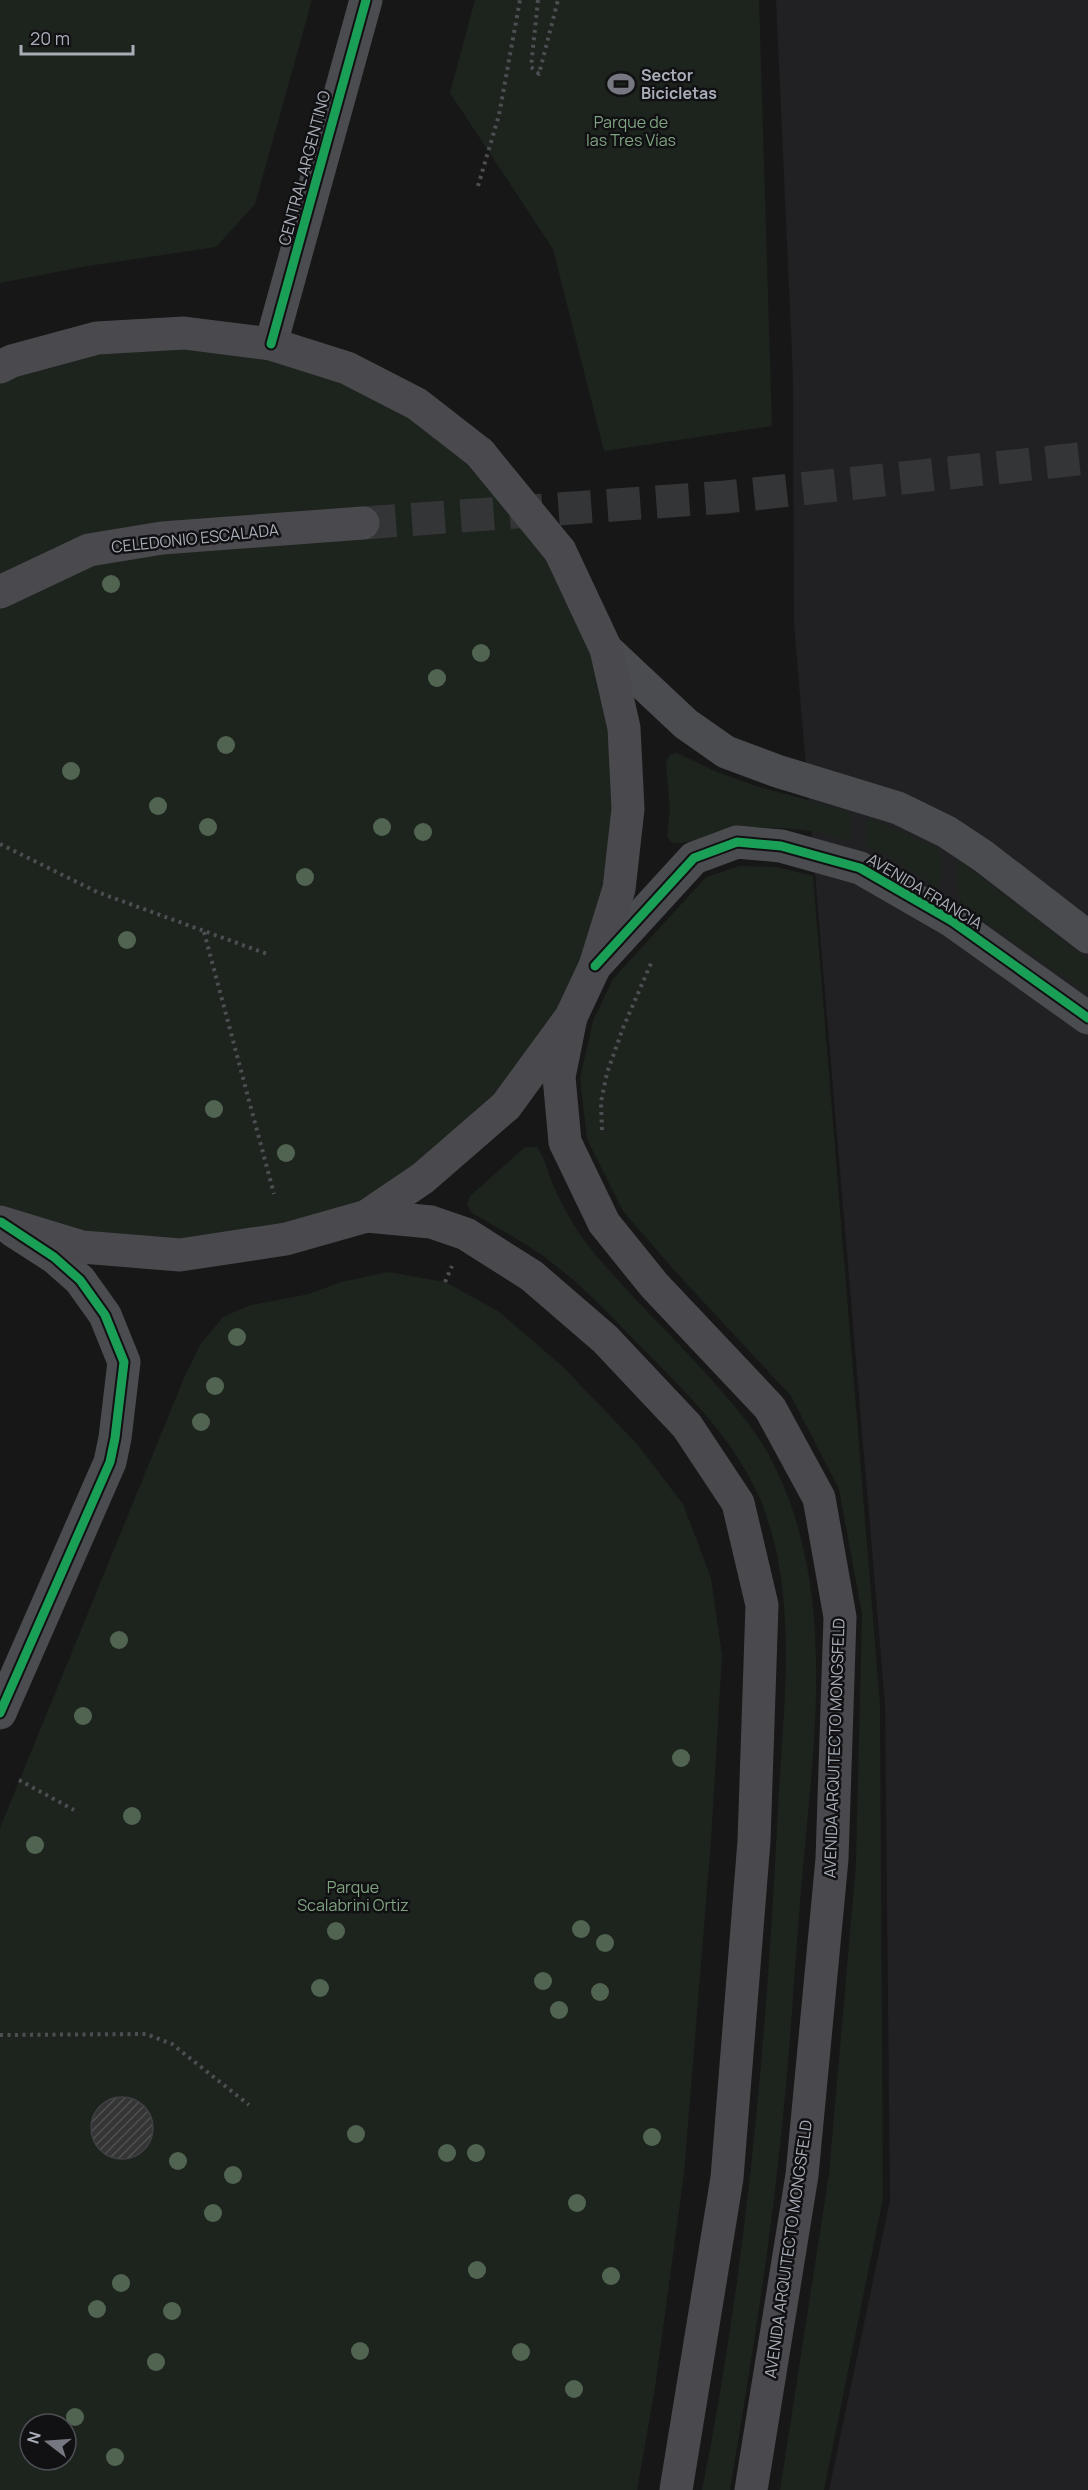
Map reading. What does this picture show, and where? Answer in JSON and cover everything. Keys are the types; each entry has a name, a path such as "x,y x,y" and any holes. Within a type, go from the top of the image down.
{"main road":[{"path":"0,367 12,361 97,338 184,333 271,344 347,368 417,404 480,453 561,551 606,649 624,728 628,808 619,889 595,966 570,1017 506,1106 423,1178 367,1216 286,1239 180,1255 82,1247 0,1222"},
{"name":"CELEDONIO ESCALADA","path":"0,592 89,550 162,538 363,523"},
{"name":"AVENIDA ARQUITECTO MONGSFELD","path":"570,1017 559,1077 565,1142 604,1223 654,1285 770,1408 819,1498 840,1617 832,1859 803,2164 751,2490"},
{"path":"367,1216 431,1222 466,1234 532,1276 605,1339 687,1426 738,1503 762,1605 754,1841 727,2178 676,2490"}],"street":[{"name":"CENTRAL ARGENTINO","path":"271,344 366,0"},
{"path":"606,649 686,724 726,752 777,771 897,808 947,832 983,856 1088,937"},
{"name":"AVENIDA FRANCIA","path":"595,966 694,858 737,842 781,846 860,868 952,921 1088,1018"},
{"path":"0,1222 54,1257 80,1280 105,1315 124,1362 110,1462 0,1713"}],"path":[{"path":"478,186 499,115 520,0"},
{"path":"538,0 531,67 539,74 558,0"},
{"path":"0,844 97,892 270,955"},
{"path":"204,932 274,1194"},
{"path":"565,1142 602,1131 601,1102 607,1073 623,1028 654,956"},
{"path":"18,1780 74,1810"},
{"path":"0,2035 146,2034 172,2044 249,2105"}],"shaded area":[{"path":"776,0 1088,0 1088,2490 829,2490 890,2200 885,1704 794,625 793,376"}],"green space":[{"path":"0,0 312,0 255,204 216,247 88,266 0,283"},
{"name":"Parque de las Tres Vías","path":"475,0 759,0 772,426 604,451 553,249 450,93"},
{"path":"97,338 271,344 480,453 606,649 619,889 506,1106 367,1216 180,1255 0,1222 0,367"},
{"path":"677,753 717,772 759,787 845,810 851,815 851,838 849,841 834,836 785,828 752,828 714,833 688,842 671,842 667,836 670,809 666,763 670,755"},
{"path":"866,817 935,846 942,860 941,886 936,887 890,857 867,847"},
{"path":"957,858 1088,960 1088,994 964,907 959,899"},
{"path":"740,866 777,867 813,876 880,1705 883,2198 824,2490 780,2490 829,2174 856,1864 862,1614 839,1489 791,1396 674,1270 623,1211 587,1139 580,1078 593,1021 613,979 706,877"},
{"path":"525,1147 537,1147 563,1206 593,1252 704,1371 757,1436 776,1469 796,1520 808,1573 815,1628 814,1738 787,2070 766,2263 730,2490 702,2490 718,2406 743,2236 761,2064 785,1691 785,1612 780,1574 772,1536 760,1499 736,1456 707,1416 578,1284 536,1251 472,1213 467,1205 469,1197"},
{"name":"Parque Scalabrini Ortiz","path":"388,1272 445,1282 498,1311 562,1366 637,1444 683,1504 711,1578 722,1655 711,1841 684,2173 655,2388 637,2490 0,2490 0,1828 184,1378 200,1345 223,1317 251,1305 309,1294 341,1282"}],"building":[{"path":"122,2097 134,2099 144,2106 151,2116 153,2128 151,2140 144,2150 134,2157 122,2159 110,2157 100,2150 93,2140 91,2128 93,2116 100,2106 110,2099"}],"tunnel":[{"path":"363,523 726,497 1088,458"}],"cycle path":[{"path":"271,344 366,0"},
{"path":"595,966 694,858 737,842 781,846 860,868 952,921 1088,1018"},
{"path":"0,1713 110,1462 124,1362 105,1315 80,1280 54,1257 1,1222"}],"place":[{"name":"Sector Bicicletas","path":"621,84"}]}
